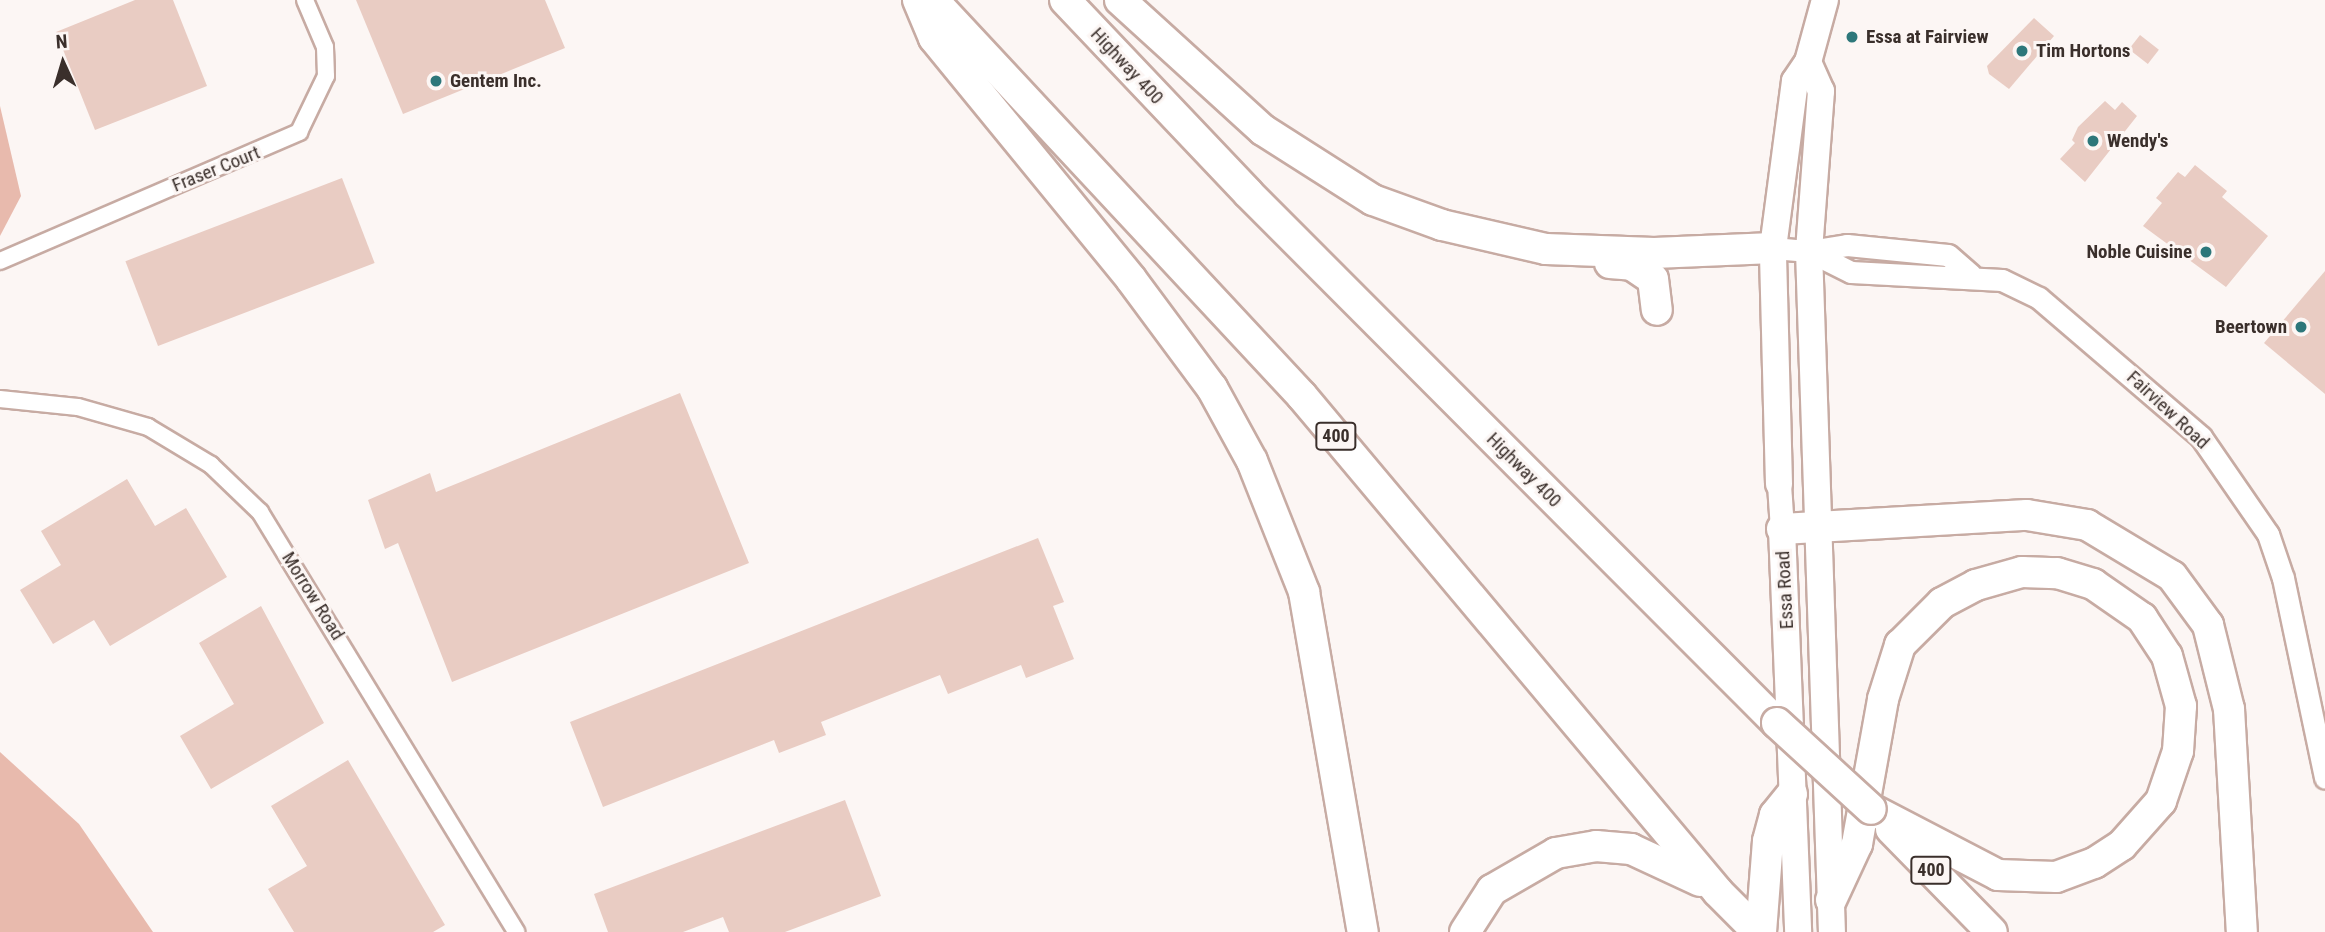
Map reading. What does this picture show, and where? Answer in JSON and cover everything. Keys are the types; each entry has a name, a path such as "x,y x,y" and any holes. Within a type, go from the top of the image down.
{"highway":[{"path":"918,0 933,38 1131,279 1212,387 1252,461 1304,592 1363,932"},
{"name":"400","path":"933,0 1302,396 1718,891 1760,932"},
{"name":"Highway 400","path":"1065,0 1248,193 1777,723 1871,808 1992,932"},
{"path":"1120,0 1263,130 1373,200 1442,225 1546,249 1654,253 1773,248"},
{"path":"1546,249 1573,261 1642,268 1653,279 1657,310"},
{"path":"1782,529 2028,515 2087,525 2172,576 2208,625 2229,709 2242,932"},
{"path":"1831,900 1857,844 1882,699 1900,645 1942,603 1976,585 2022,572 2057,573 2093,584 2142,618 2167,656 2181,706 2178,751 2161,801 2122,845 2094,863 2056,877 1998,876 1871,808"},
{"path":"1760,932 1768,841 1775,815 1792,794"},
{"path":"1465,932 1492,890 1517,871 1556,853 1596,846 1631,849 1718,891"}],"main road":[{"name":"Essa Road","path":"1798,932 1779,484 1773,248 1795,81 1808,62 1825,0"},
{"name":"Essa Road","path":"1808,62 1821,91 1809,251 1832,932"}],"street":[{"name":"Fraser Court","path":"0,261 299,132 326,76 325,47 305,0"},
{"path":"1773,248 1809,251"},
{"name":"Fairview Road","path":"1809,251 1851,272 1956,281 1971,275 2002,280 2039,298 2164,402 2240,487 2268,534 2283,578 2325,778"},
{"name":"Morrow Road","path":"0,399 78,407 148,427 211,465 260,513 516,932"}],"shaded area":[{"path":"0,106 21,196 0,236"},
{"path":"0,752 79,824 153,932 0,932"}],"building":[{"path":"135,0 173,0 207,86 95,130 56,32"},
{"name":"Gentem Inc.","path":"356,0 545,0 565,48 403,114"},
{"name":"Tim Hortons","path":"2034,18 2054,36 2009,89 1989,74 1987,66"},
{"path":"2140,35 2159,50 2148,64 2129,49"},
{"name":"Wendy's","path":"2105,101 2115,110 2122,102 2137,116 2085,182 2060,159 2075,143 2072,140 2078,127"},
{"path":"2195,165 2227,191 2222,197 2268,236 2226,287 2143,226 2162,203 2156,198 2178,172 2185,177"},
{"path":"342,178 375,263 158,346 125,261"},
{"name":"Beertown","path":"2325,271 2325,394 2264,343"},
{"path":"680,393 749,563 452,682 398,543 385,549 368,500 430,473 436,492"},
{"path":"127,479 155,526 186,508 227,577 110,646 94,620 53,644 20,590 61,565 41,531"},
{"path":"1038,538 1064,602 1053,606 1074,659 1026,678 1021,665 948,694 940,675 821,722 826,735 779,753 774,740 603,807 570,722"},
{"path":"261,606 324,723 211,789 180,736 234,704 199,643"},
{"path":"348,760 445,925 433,932 294,932 268,889 307,866 271,806"},
{"path":"845,800 881,896 785,932 729,932 723,917 683,932 608,932 594,894"}],"place":[{"name":"Essa at Fairview","path":"1852,37"},
{"name":"Tim Hortons","path":"2022,51"},
{"name":"Gentem Inc.","path":"436,81"},
{"name":"Wendy's","path":"2093,141"},
{"name":"Noble Cuisine","path":"2206,252"},
{"name":"Beertown","path":"2301,327"}]}
